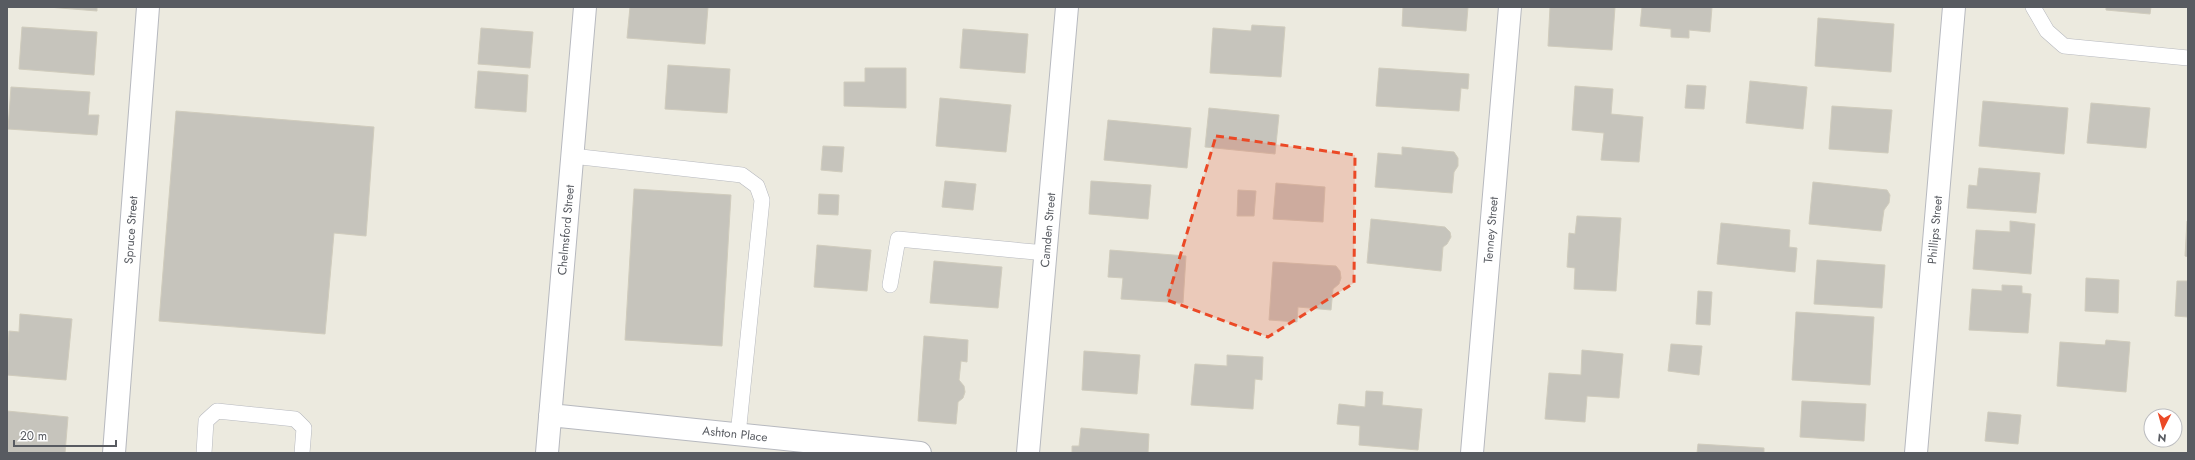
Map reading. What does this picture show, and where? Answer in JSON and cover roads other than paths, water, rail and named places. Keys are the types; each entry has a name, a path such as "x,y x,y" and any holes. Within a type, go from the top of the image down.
{"street":[{"name":"Spruce Street","path":"114,453 148,7"},
{"name":"Chelmsford Street","path":"547,453 584,7"},
{"name":"Camden Street","path":"1028,453 1067,7"},
{"name":"Tenney Street","path":"1472,453 1510,7"},
{"name":"Phillips Street","path":"1916,453 1954,7"},
{"name":"Ashton Place","path":"550,415 920,453"}],"lane":[{"path":"2033,7 2047,31 2064,46 2188,58"},
{"path":"572,156 742,176 757,186 762,200 738,435"},
{"path":"890,284 898,239 1046,253"},
{"path":"204,453 206,421 217,411 294,419 304,428 302,453"}]}
